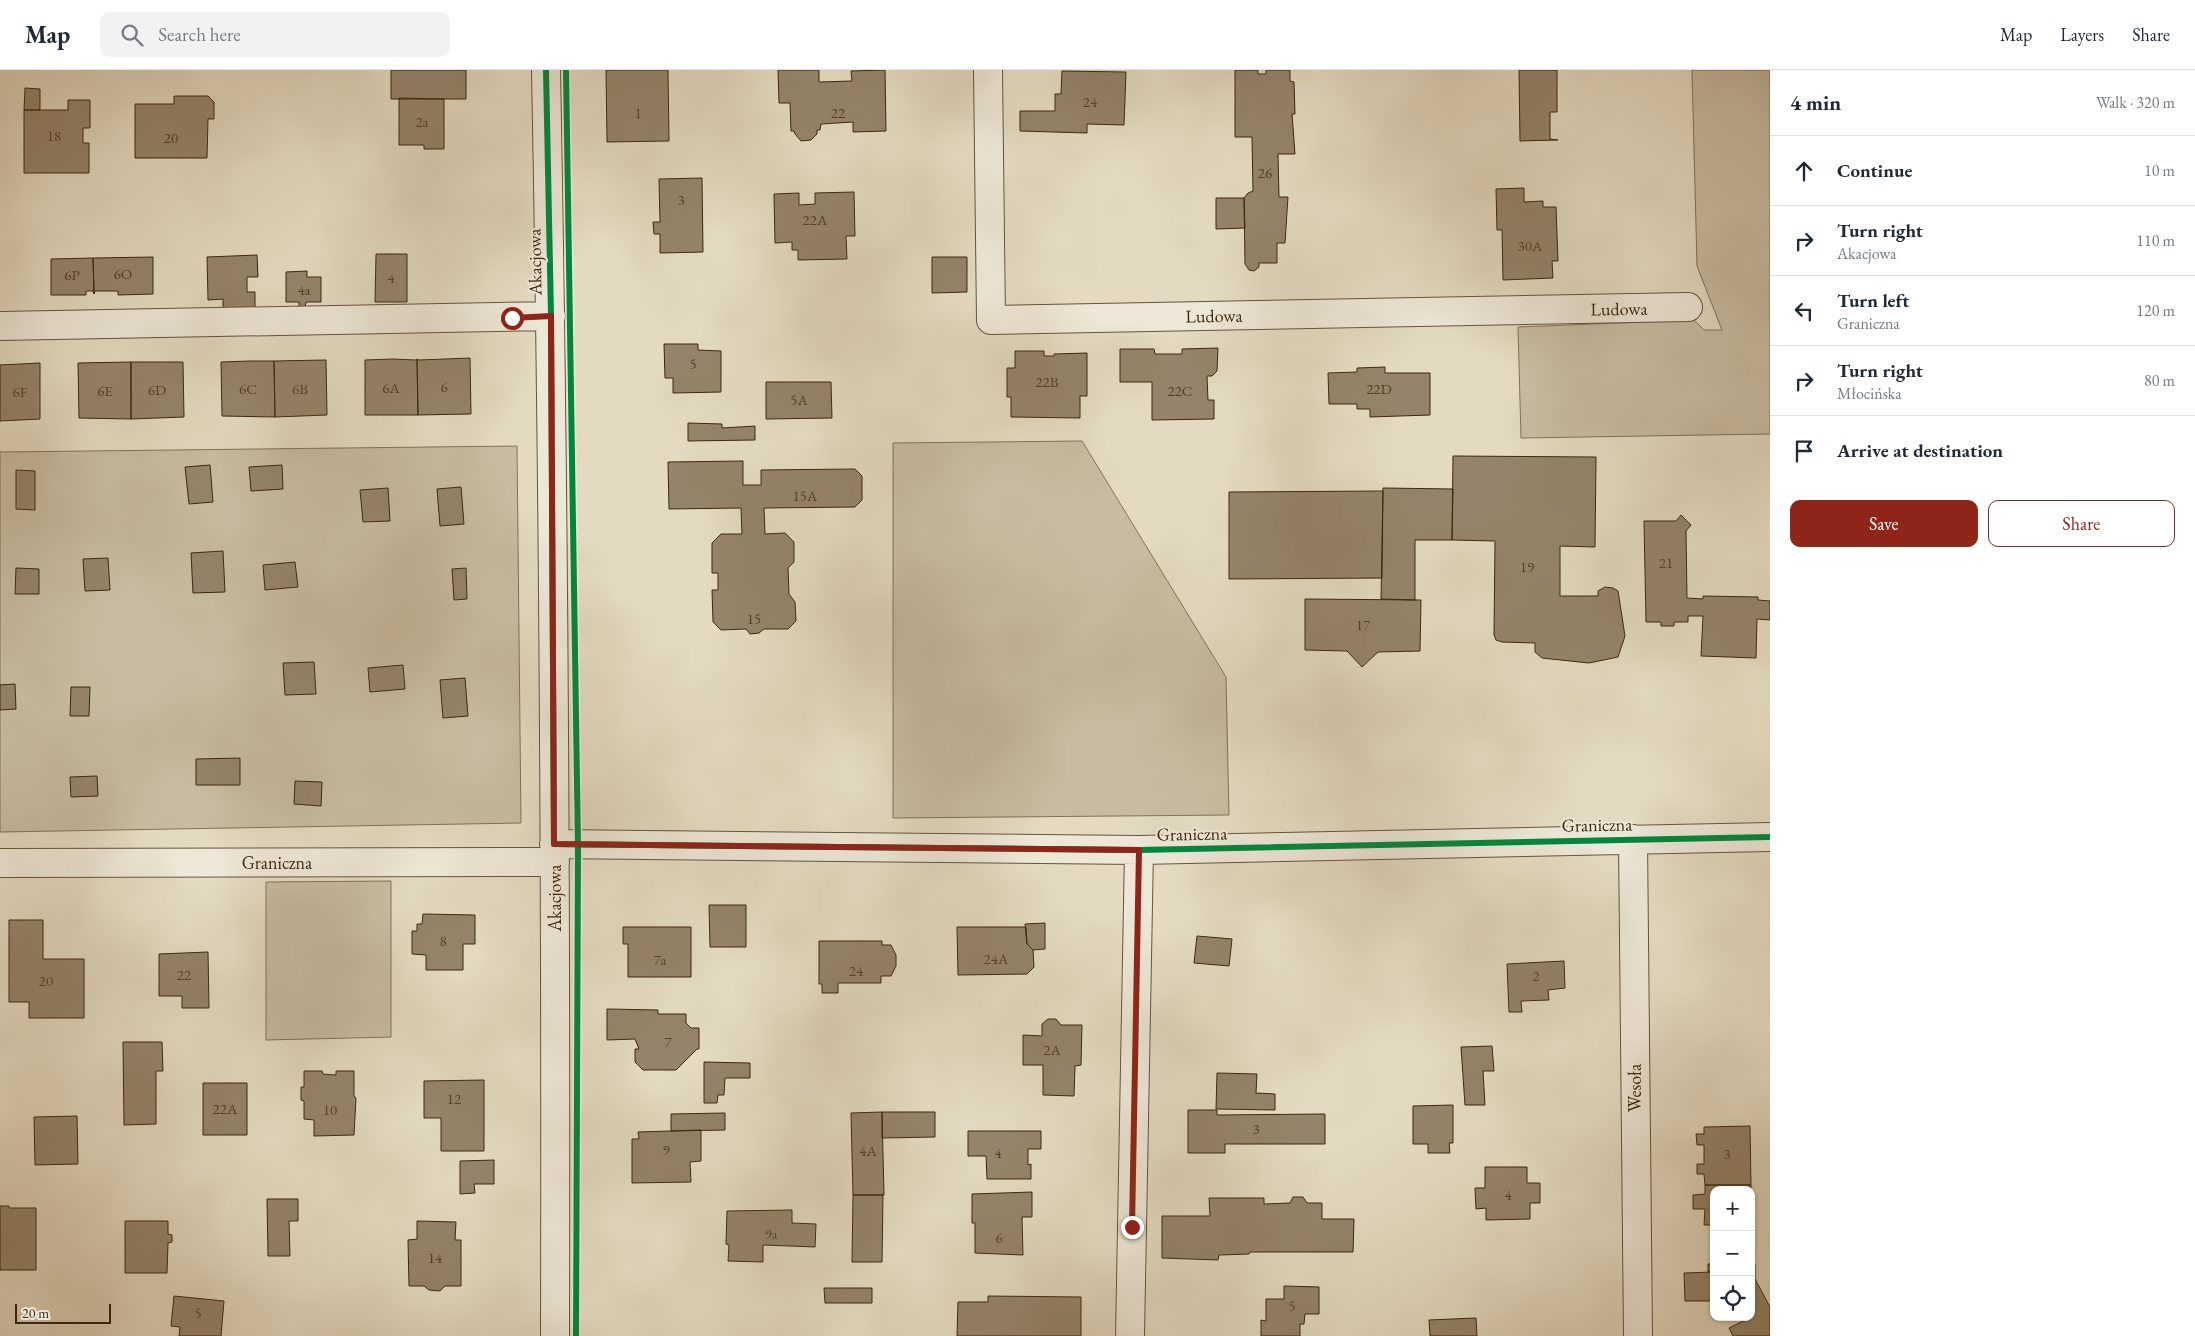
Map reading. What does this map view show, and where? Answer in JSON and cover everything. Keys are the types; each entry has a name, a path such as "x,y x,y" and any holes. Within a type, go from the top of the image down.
{"street":[{"name":"Akacjowa","path":"546,70 551,316 555,1336"},
{"name":"Ludowa","path":"988,70 991,320 1688,307"},
{"path":"0,326 551,316"},
{"name":"Graniczna","path":"0,863 554,853 1139,850 1770,837"},
{"name":"Wesoła","path":"1633,839 1638,1336"},
{"path":"1130,1336 1139,850"}],"shaded area":[{"path":"1692,70 1770,70 1770,434 1521,438 1518,327 1694,320 1704,330 1722,330 1697,266"},
{"path":"1082,441 1226,677 1229,815 893,818 893,443"},
{"path":"517,446 521,823 0,832 0,452"},
{"path":"391,881 391,1037 266,1040 266,882"}],"building":[{"path":"391,70 466,70 466,99 391,99"},
{"path":"606,70 668,70 669,141 607,142"},
{"path":"778,70 819,70 819,82 852,81 851,71 885,70 886,131 853,132 853,122 821,124 820,130 817,130 817,134 811,140 801,141 794,131 791,131 790,103 779,103"},
{"path":"1235,70 1258,70 1258,74 1266,74 1266,70 1290,70 1290,81 1294,82 1295,114 1292,114 1295,154 1278,154 1279,197 1288,197 1285,243 1277,243 1277,263 1259,263 1259,267 1254,271 1249,270 1245,264 1244,198 1253,191 1252,137 1235,137"},
{"path":"1519,70 1557,70 1557,112 1550,112 1550,139 1558,140 1520,141"},
{"path":"1062,71 1126,72 1124,125 1087,124 1087,133 1020,131 1020,111 1055,111 1055,94 1061,94"},
{"path":"25,88 40,89 40,110 24,110"},
{"path":"174,96 208,96 214,102 214,119 208,119 207,158 135,158 135,104 174,104"},
{"path":"399,98 444,99 444,149 424,149 424,145 399,145"},
{"path":"68,100 90,100 90,128 83,128 83,143 89,143 89,173 24,173 24,110 68,110"},
{"path":"702,178 703,252 660,253 660,234 654,234 653,222 660,222 659,179"},
{"path":"1524,188 1524,202 1543,201 1543,207 1556,207 1558,261 1552,261 1553,278 1503,280 1502,230 1497,230 1496,189"},
{"path":"854,192 855,236 846,236 847,259 798,260 798,250 792,250 792,242 775,243 774,194 799,193 799,205 815,204 815,193"},
{"path":"1216,198 1244,198 1245,228 1216,229"},
{"path":"376,254 407,254 407,302 375,302"},
{"path":"257,255 258,277 247,277 247,292 255,292 255,309 223,310 223,299 208,300 207,257"},
{"path":"153,257 153,294 118,295 118,291 95,291 94,294 93,258"},
{"path":"932,257 967,257 967,292 932,293"},
{"path":"93,258 94,294 93,291 86,291 86,295 51,295 51,259"},
{"path":"307,271 307,277 321,277 321,302 306,302 305,307 299,307 299,302 286,302 286,272"},
{"path":"664,344 698,344 698,350 721,351 721,392 673,393 673,378 665,378"},
{"path":"1218,348 1217,371 1212,376 1207,376 1208,400 1214,400 1214,419 1152,420 1152,382 1120,382 1120,349 1154,349 1155,354 1182,354 1182,349"},
{"path":"1015,351 1044,351 1044,356 1087,353 1087,396 1080,396 1080,418 1011,417 1011,397 1007,397 1007,368 1015,368"},
{"path":"470,358 471,414 418,415 417,359"},
{"path":"417,359 418,415 365,415 365,360"},
{"path":"326,360 327,415 275,417 274,361"},
{"path":"274,361 275,417 222,416 221,362"},
{"path":"131,362 183,362 184,417 131,419"},
{"path":"131,362 131,419 79,418 78,363"},
{"path":"40,363 40,419 0,421 0,365"},
{"path":"1385,367 1385,373 1430,373 1430,415 1370,417 1370,409 1357,409 1357,404 1329,404 1328,373 1357,372 1357,368"},
{"path":"766,382 831,382 832,418 766,419"},
{"path":"688,423 722,424 722,428 755,426 755,440 688,441"},
{"path":"1453,456 1596,457 1595,547 1560,546 1560,596 1598,596 1598,591 1605,587 1618,591 1625,636 1618,657 1589,663 1542,658 1535,652 1535,643 1502,642 1496,640 1494,635 1495,541 1452,540"},
{"path":"743,461 743,485 761,485 761,470 855,469 862,476 862,500 855,507 764,508 765,534 785,533 794,542 794,562 788,568 789,594 795,602 796,621 788,629 764,629 759,633 750,634 746,629 721,630 713,622 712,590 718,590 718,573 712,573 712,543 721,534 742,534 741,508 669,509 668,462"},
{"path":"210,465 213,502 189,504 185,467"},
{"path":"282,465 283,489 251,491 249,467"},
{"path":"16,470 35,471 35,510 16,509"},
{"path":"461,487 464,524 440,526 437,489"},
{"path":"388,488 390,521 363,522 360,490"},
{"path":"1383,488 1453,489 1452,540 1415,540 1415,600 1381,599"},
{"path":"1383,491 1382,578 1229,579 1229,492"},
{"path":"1681,515 1691,525 1686,531 1687,598 1703,599 1703,596 1758,597 1758,600 1770,601 1770,620 1757,619 1756,658 1701,656 1703,616 1688,616 1688,622 1674,622 1674,626 1661,626 1661,622 1646,622 1644,521 1676,521"},
{"path":"223,551 225,592 193,593 191,553"},
{"path":"108,558 110,590 85,591 83,559"},
{"path":"295,562 298,587 265,590 263,565"},
{"path":"16,568 39,569 39,594 15,594"},
{"path":"466,568 467,599 454,600 452,569"},
{"path":"1305,599 1421,600 1420,651 1378,652 1362,667 1347,651 1305,650"},
{"path":"314,662 316,694 285,695 283,663"},
{"path":"403,665 405,689 370,692 368,668"},
{"path":"465,678 468,716 443,718 440,680"},
{"path":"15,684 16,709 0,710 0,685"},
{"path":"71,687 90,687 89,716 70,716"},
{"path":"240,758 240,785 196,785 196,759"},
{"path":"97,776 98,796 71,797 70,777"},
{"path":"295,781 322,782 321,806 294,804"},
{"path":"709,905 746,905 746,947 710,947"},
{"path":"423,914 475,915 475,944 463,944 463,970 426,970 426,955 412,954 412,931 417,931 417,924 422,924"},
{"path":"9,920 43,920 43,959 84,959 84,1018 29,1018 29,1002 9,1002"},
{"path":"1045,923 1045,949 1033,950 1027,944 1025,924"},
{"path":"623,927 691,927 691,977 628,977 628,944 623,944"},
{"path":"957,927 1026,927 1027,944 1033,950 1034,967 1027,974 958,975"},
{"path":"1197,936 1232,939 1229,966 1194,963"},
{"path":"819,941 882,941 882,945 891,945 896,955 896,966 891,976 881,976 881,983 838,983 838,993 822,993 822,984 819,984"},
{"path":"208,952 209,1008 182,1008 182,996 159,996 159,954"},
{"path":"1564,961 1565,988 1548,990 1549,1000 1521,1001 1522,1012 1509,1012 1507,964"},
{"path":"607,1009 658,1010 658,1014 686,1014 686,1023 691,1028 699,1028 699,1049 676,1070 643,1070 635,1062 635,1049 639,1049 635,1039 607,1040"},
{"path":"1048,1019 1056,1019 1061,1025 1082,1025 1081,1065 1075,1066 1074,1096 1043,1095 1043,1065 1023,1065 1023,1035 1042,1036 1042,1024"},
{"path":"123,1042 162,1042 163,1071 156,1071 156,1124 124,1125"},
{"path":"1492,1046 1494,1071 1483,1071 1485,1105 1465,1105 1461,1047"},
{"path":"704,1062 750,1063 750,1078 725,1078 724,1095 718,1095 717,1103 704,1103"},
{"path":"304,1071 322,1071 323,1074 336,1075 336,1071 354,1071 354,1096 356,1098 354,1135 314,1136 314,1120 304,1119 304,1101 301,1100 301,1087 304,1087"},
{"path":"1217,1073 1257,1074 1256,1093 1275,1094 1275,1110 1216,1109"},
{"path":"484,1080 484,1151 441,1151 441,1118 424,1118 424,1081"},
{"path":"203,1083 247,1083 247,1135 203,1135"},
{"path":"1453,1105 1453,1143 1449,1143 1450,1153 1428,1153 1428,1144 1413,1144 1413,1106"},
{"path":"1188,1110 1217,1110 1217,1115 1325,1114 1325,1144 1225,1144 1225,1153 1188,1153"},
{"path":"882,1112 884,1195 853,1195 851,1113"},
{"path":"882,1112 935,1112 935,1137 882,1138"},
{"path":"725,1113 725,1130 671,1131 671,1114"},
{"path":"77,1116 78,1164 35,1165 34,1117"},
{"path":"1750,1126 1751,1185 1705,1185 1704,1174 1697,1174 1697,1164 1704,1164 1704,1145 1697,1145 1696,1134 1704,1134 1704,1127"},
{"path":"701,1130 701,1161 690,1162 691,1182 632,1183 632,1139 639,1139 638,1132"},
{"path":"968,1131 1041,1131 1041,1149 1028,1149 1028,1165 1031,1164 1031,1179 987,1179 986,1156 968,1156"},
{"path":"494,1160 494,1184 474,1184 475,1193 460,1194 460,1161"},
{"path":"1485,1167 1527,1167 1527,1183 1540,1183 1540,1203 1530,1203 1530,1219 1486,1220 1486,1208 1476,1209 1475,1188 1485,1188"},
{"path":"1705,1185 1751,1185 1710,1186 1710,1225 1704,1225 1705,1209 1693,1209 1693,1195 1705,1194"},
{"path":"1032,1192 1032,1217 1022,1217 1023,1255 975,1253 975,1223 972,1223 972,1194"},
{"path":"853,1195 883,1195 882,1262 852,1262"},
{"path":"1293,1197 1303,1197 1307,1203 1322,1203 1322,1219 1354,1219 1353,1252 1250,1252 1249,1254 1219,1255 1218,1260 1162,1258 1162,1216 1210,1216 1209,1198 1264,1198 1264,1204 1290,1203"},
{"path":"267,1199 298,1199 298,1221 289,1221 290,1256 268,1256"},
{"path":"0,1206 36,1208 36,1270 0,1270"},
{"path":"792,1210 792,1223 816,1224 815,1247 763,1245 763,1262 728,1261 729,1245 726,1244 727,1211"},
{"path":"125,1221 168,1221 168,1234 172,1235 172,1242 168,1243 167,1273 125,1273"},
{"path":"417,1221 456,1222 455,1240 461,1240 461,1286 445,1286 440,1291 429,1290 424,1286 409,1286 408,1240 417,1239"},
{"path":"1708,1264 1710,1264 1710,1272 1708,1272"},
{"path":"1710,1272 1710,1301 1685,1301 1684,1273"},
{"path":"1755,1279 1770,1307 1770,1336 1733,1336 1729,1328 1743,1321 1755,1321"},
{"path":"1284,1286 1319,1287 1319,1314 1305,1314 1304,1324 1300,1324 1300,1336 1261,1336 1261,1320 1266,1321 1266,1299 1284,1299"},
{"path":"824,1288 872,1288 872,1303 825,1303"},
{"path":"174,1296 224,1301 221,1336 179,1336 180,1327 171,1326"},
{"path":"988,1296 1081,1297 1081,1336 957,1336 958,1302 988,1302"},
{"path":"1476,1318 1477,1336 1430,1336 1429,1320"}],"cycle path":[{"path":"546,70 551,316 554,844 1139,850 1770,837"},
{"path":"566,70 578,846 576,1336"}],"route":[{"path":"512,318 551,316 554,844 578,846 1139,850 1132,1227"}]}
